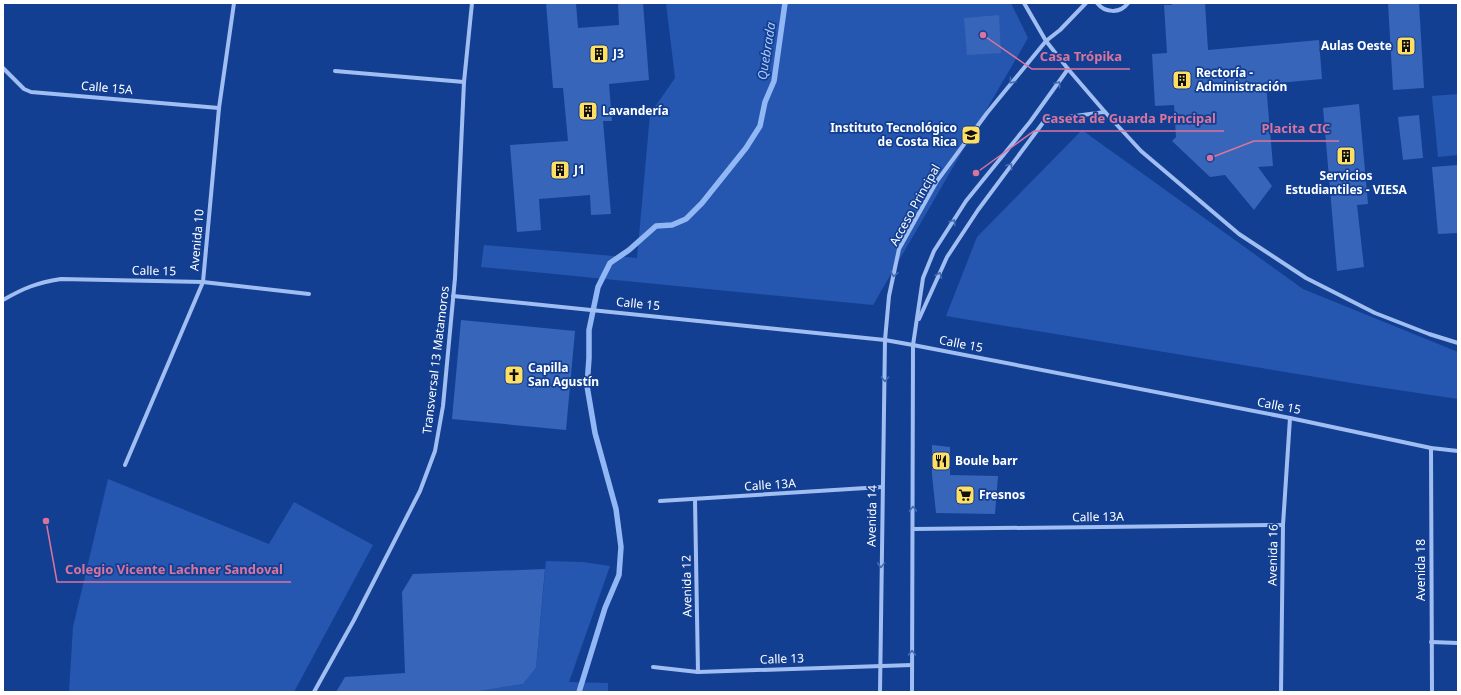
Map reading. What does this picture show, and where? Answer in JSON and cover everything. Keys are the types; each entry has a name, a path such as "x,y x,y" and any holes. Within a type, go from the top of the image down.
{"street":[{"name":"Avenida 10","path":"126,465 203,282 219,108 234,3"},
{"name":"Transversal 13 Matamoros","path":"314,692 354,620 420,491 434,451 443,406 453,296 464,82 472,3"},
{"path":"1024,3 1046,40 1068,70 1141,151 1239,234 1306,278 1375,313 1428,334 1458,343"},
{"name":"Acceso Principal","path":"885,340 890,296 899,249 937,181 987,113 1046,40 1060,30 1086,3"},
{"path":"1097,3 1109,11 1121,10 1128,3"},
{"name":"Calle 15A","path":"3,68 24,89 31,92 219,108"},
{"path":"912,692 913,344 923,278 934,252 966,201 1030,122 1068,70"},
{"path":"335,71 464,82"},
{"path":"917,323 946,257 978,210 1045,120 1105,112"},
{"name":"Calle 15","path":"3,300 24,288 41,282 61,279 203,282 309,294"},
{"name":"Calle 15","path":"453,296 913,344 1290,418 1431,448 1458,451"},
{"name":"Avenida 14","path":"880,692 885,340"},
{"name":"Avenida 16","path":"1281,692 1284,525 1290,418"},
{"name":"Avenida 18","path":"1431,448 1432,692"},
{"name":"Calle 13A","path":"660,501 696,500 882,487"},
{"name":"Avenida 12","path":"696,500 698,672"},
{"name":"Calle 13A","path":"913,529 1284,525"},
{"path":"1432,642 1458,643"},
{"name":"Calle 13","path":"653,666 698,672 912,665"}],"shaded area":[{"path":"666,3 1011,3 1028,38 873,305 481,267 484,245 637,258 650,114 675,78"},
{"path":"1458,94 1458,155 1438,157 1432,96"},
{"path":"1082,130 1303,289 1458,352 1458,399 1364,385 946,316 977,237"},
{"path":"108,479 269,544 294,502 373,545 294,692 69,692 73,627"},
{"path":"546,561 583,562 610,566 569,682 608,683 608,692 474,692 523,684 536,668"}],"building":[{"path":"546,3 576,3 578,28 619,25 618,3 643,3 649,80 609,84 612,121 603,121 611,214 591,215 590,195 539,199 541,230 517,232 510,145 568,141 563,88 553,88"},
{"path":"1172,3 1205,3 1208,50 1319,40 1322,79 1266,84 1273,166 1258,167 1272,186 1254,210 1225,175 1210,177 1172,141 1176,137 1174,105 1155,106 1152,54 1167,53 1164,5 1172,5"},
{"name":"Aulas Oeste","path":"1388,3 1419,3 1424,88 1393,90"},
{"path":"999,15 1001,53 967,55 964,18"},
{"name":"Servicios Estudiantiles - VIESA","path":"1359,104 1368,204 1357,205 1364,267 1337,271 1323,108"},
{"path":"1419,115 1423,158 1403,160 1398,117"},
{"path":"1458,165 1458,233 1438,234 1432,167"},
{"name":"Capilla San Agustín","path":"461,320 575,331 566,430 452,419"},
{"name":"Fresnos","path":"932,445 950,447 950,475 998,476 995,514 936,513 932,475"},
{"path":"545,569 536,668 523,684 474,692 336,692 345,677 405,673 402,592 413,574"}],"waterway":[{"name":"Quebrada","path":"579,692 605,608 619,575 621,547 616,509 595,433 587,386 589,330 598,287 610,263 629,250 656,226 672,225 686,219 702,203 746,148 760,126 765,102 774,81 785,3"}],"place":[{"name":"Casa Trópika","path":"983,35"},
{"name":"Aulas Oeste","path":"1406,46"},
{"name":"J3","path":"599,54"},
{"name":"Rectoría - Administración","path":"1182,80"},
{"name":"Lavandería","path":"588,111"},
{"name":"Instituto Tecnológico de Costa Rica","path":"971,135"},
{"name":"Servicios Estudiantiles - VIESA","path":"1346,156"},
{"name":"Placita CIC","path":"1210,158"},
{"name":"J1","path":"560,170"},
{"name":"Caseta de Guarda Principal","path":"976,173"},
{"name":"Capilla San Agustín","path":"514,375"},
{"name":"Boule barr","path":"941,461"},
{"name":"Fresnos","path":"965,495"},
{"name":"Colegio Vicente Lachner Sandoval","path":"46,521"}]}
